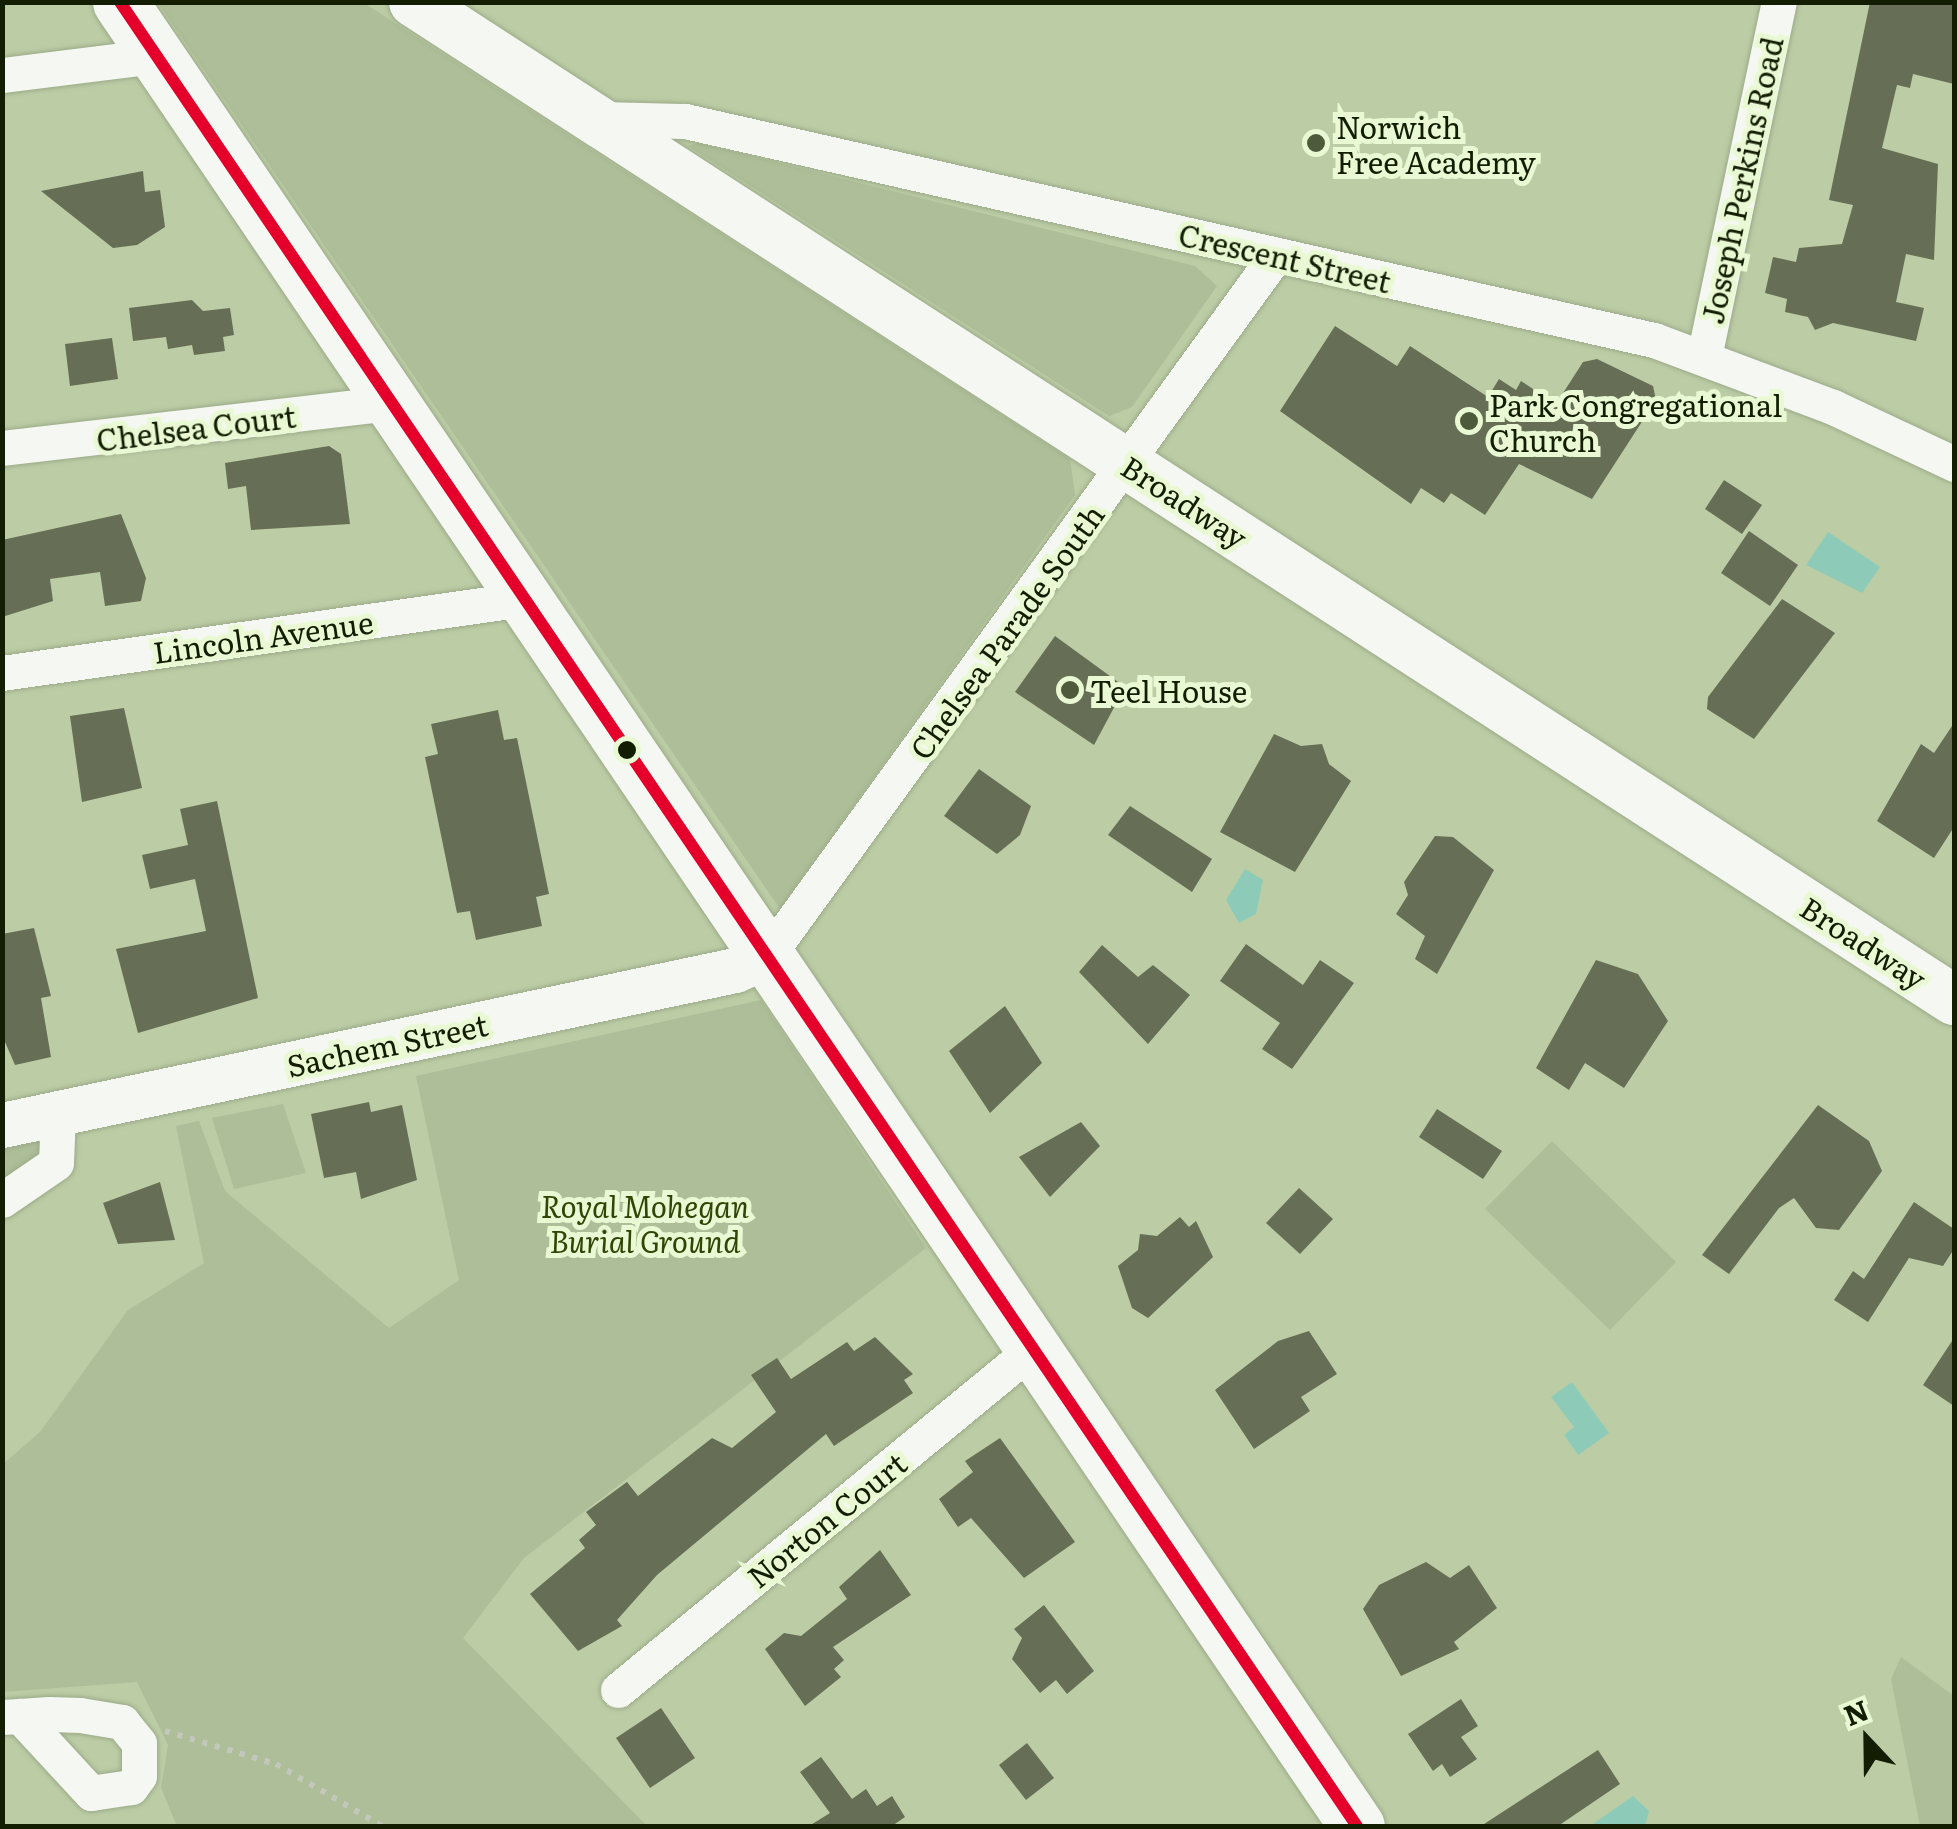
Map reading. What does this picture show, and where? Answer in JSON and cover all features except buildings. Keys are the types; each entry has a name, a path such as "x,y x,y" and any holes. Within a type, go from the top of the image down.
{"highway":[{"path":"120,2 1358,1826"}],"main road":[{"name":"Broadway","path":"414,2 1954,1000"}],"street":[{"name":"Joseph Perkins Road","path":"1704,358 1778,2"},
{"path":"2,75 155,56"},
{"name":"Crescent Street","path":"597,119 685,122 1276,255 1704,358 1954,464"},
{"name":"Chelsea Parade South","path":"768,955 1276,255"},
{"name":"Chelsea Court","path":"2,448 389,403"},
{"name":"Lincoln Avenue","path":"2,673 524,599"},
{"name":"Sachem Street","path":"2,1126 735,970 768,955"},
{"path":"2,1200 56,1164 58,1114"},
{"name":"Norton Court","path":"618,1690 1035,1347"},
{"path":"80,1715 131,1729 139,1776 120,1791 91,1793 11,1717 80,1715"}],"path":[{"path":"131,1729 248,1752 382,1826"}],"green space":[{"path":"158,3 364,3 1070,459 1075,495 780,909"},
{"path":"698,143 1195,266 1217,286 1132,407 1109,416 688,146"},
{"name":"Royal Mohegan Burial Ground","path":"761,1000 926,1248 524,1558 463,1638 647,1826 177,1826 161,1788 168,1745 137,1682 3,1692 3,1464 40,1432 128,1310 204,1263 176,1126 199,1121 225,1191 389,1328 459,1280 416,1076"},
{"path":"283,1104 306,1173 234,1189 212,1118"},
{"path":"39,1137 41,1155 3,1182 3,1144"},
{"path":"1552,1141 1676,1262 1610,1330 1485,1209"},
{"path":"1901,1657 1954,1696 1954,1826 1920,1826 1891,1679"}],"water":[{"path":"1828,532 1880,567 1862,593 1806,565"},
{"path":"1245,869 1263,880 1256,914 1239,923 1226,900"},
{"path":"1572,1382 1609,1433 1578,1455 1564,1435 1574,1427 1551,1397"},
{"path":"1633,1796 1649,1811 1645,1826 1590,1826"}],"transit line":[{"path":"120,2 1357,1826"}],"place":[{"name":"Norwich Free Academy","path":"1316,143"},
{"name":"Park Congregational Church","path":"1469,421"},
{"name":"Teel House","path":"1070,690"}]}
